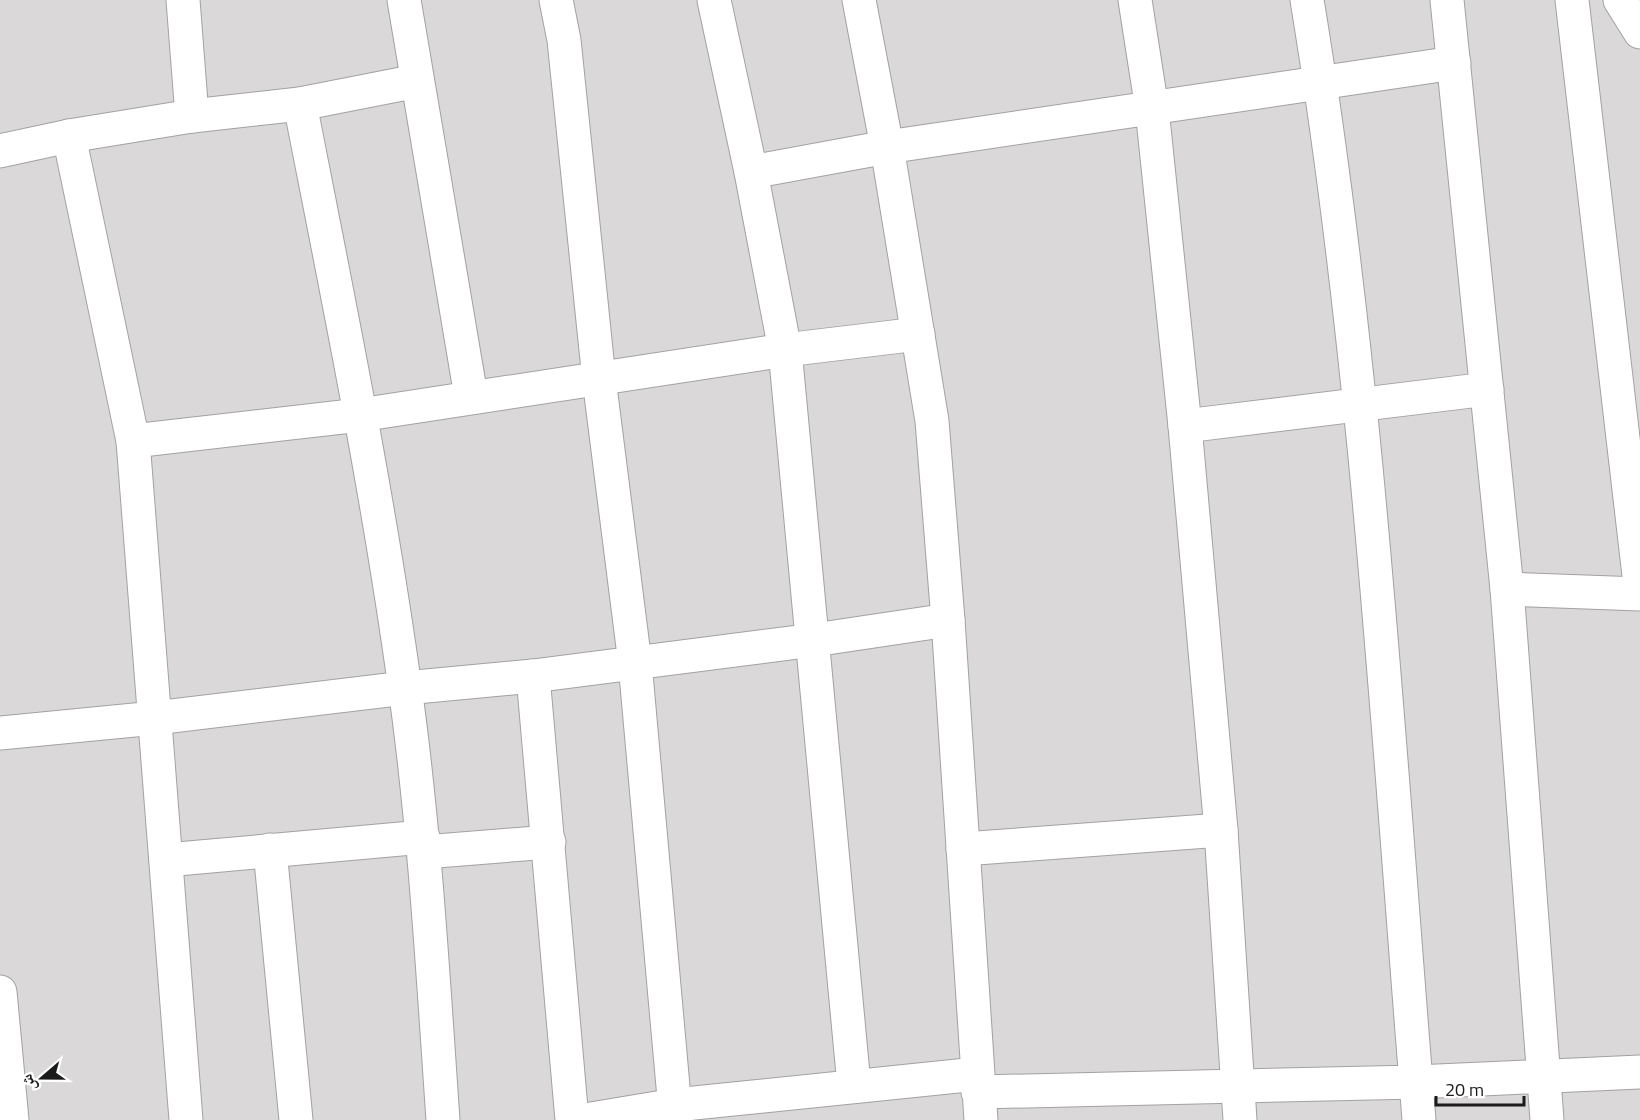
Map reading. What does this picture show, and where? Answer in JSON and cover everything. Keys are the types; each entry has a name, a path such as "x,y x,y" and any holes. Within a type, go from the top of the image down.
{"street":[{"path":"183,0 192,116"},
{"path":"404,0 471,396"},
{"path":"556,0 564,40 599,379 635,663 676,1113"},
{"path":"714,0 752,172 785,350 854,1085"},
{"path":"859,0 932,421 948,620 978,1095"},
{"path":"1135,0 1152,109 1185,426 1221,830 1240,1120"},
{"path":"1307,0 1321,81 1360,403 1419,1120"},
{"path":"1447,0 1507,589 1547,1120"},
{"path":"1572,0 1640,584"},
{"path":"1620,0 1640,32"},
{"path":"752,172 886,147 1454,63"},
{"path":"0,151 69,136 192,116 300,104 417,81"},
{"path":"300,104 360,415 405,688 423,844 443,1120"},
{"path":"69,136 133,441 186,1120"},
{"path":"133,441 360,415 471,396 785,350 918,334"},
{"path":"1185,426 1487,389"},
{"path":"1507,589 1640,594"},
{"path":"0,734 405,688 533,676 814,640 948,620"},
{"path":"533,676 572,1120"},
{"path":"963,849 1221,830"},
{"path":"166,860 270,850 549,842"},
{"path":"270,850 296,1120"},
{"path":"0,992 12,1120"},
{"path":"585,1120 676,1113 854,1085 978,1095 1416,1082 1640,1072"}],"shaded area":[{"path":"0,0 1640,0 1640,1120 0,1120"}]}
